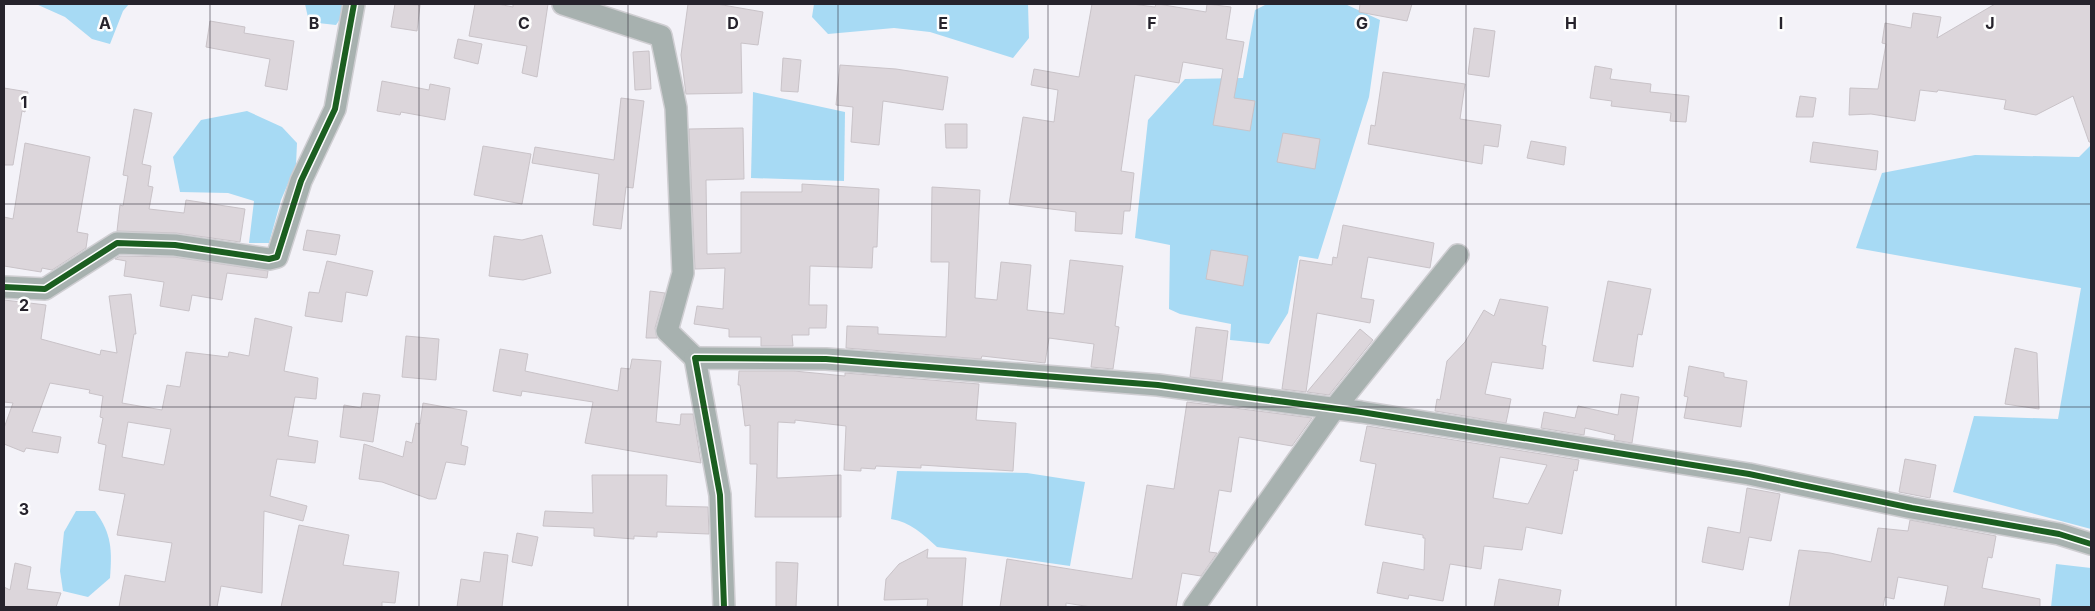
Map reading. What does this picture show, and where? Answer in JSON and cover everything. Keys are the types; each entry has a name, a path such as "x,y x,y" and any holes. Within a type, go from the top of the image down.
{"street":[{"path":"4,287 45,289 117,243 175,245 269,259 277,257 301,181 335,109 354,4"},
{"path":"562,4 660,36 676,108 683,273 667,331 695,358 720,495 724,607"},
{"path":"1194,607 1334,408 1458,255"},
{"path":"695,358 826,359 1158,384 1520,436 1749,474 1912,508 2059,534 2091,544"}],"water":[{"path":"36,4 129,4 123,11 110,44 92,39 65,17"},
{"path":"305,4 347,4 347,9 336,25 309,22"},
{"path":"814,4 1028,4 1029,38 1013,58 930,32 894,28 828,34 812,17"},
{"path":"1267,4 1345,4 1380,20 1369,97 1318,259 1299,256 1288,313 1269,344 1230,340 1231,324 1180,314 1169,309 1170,245 1135,238 1148,120 1185,79 1243,78 1255,10"},
{"path":"753,92 845,112 844,181 751,178"},
{"path":"247,111 282,127 297,143 296,165 281,200 269,243 249,243 254,201 228,193 180,192 173,157 201,120"},
{"path":"2091,145 2091,529 1953,492 1974,416 2058,419 2081,288 1856,248 1882,173 1975,155 2079,157"},
{"path":"897,471 1027,473 1085,482 1070,566 937,547 910,526 891,519"},
{"path":"76,511 95,511 105,527 110,543 110,578 88,597 63,591 60,571 64,532"},
{"path":"2056,564 2091,568 2091,607 2051,607"}],"building":[{"path":"395,4 420,5 417,31 391,27"},
{"path":"475,4 498,4 513,7 513,4 548,4 537,77 522,73 527,46 469,36"},
{"path":"688,4 717,4 763,12 758,45 741,43 742,93 686,94 681,55"},
{"path":"1092,4 1132,4 1155,7 1158,4 1206,12 1207,4 1231,7 1226,39 1244,42 1234,98 1255,101 1250,131 1213,125 1223,69 1183,62 1179,83 1135,75 1121,171 1134,173 1130,211 1124,211 1122,234 1075,231 1076,212 1009,204 1023,117 1054,122 1058,90 1031,85 1034,69 1079,77"},
{"path":"1360,4 1412,4 1407,21 1359,12"},
{"path":"1995,4 2091,4 2091,142 2089,142 2073,96 2036,115 2004,109 2006,100 1938,90 1937,92 1920,90 1915,121 1871,114 1849,115 1850,88 1878,89 1886,44 1882,43 1885,23 1911,28 1913,13 1941,17 1937,38"},
{"path":"210,21 245,27 244,33 294,41 287,90 265,86 270,59 206,47"},
{"path":"1474,28 1495,31 1489,77 1468,74"},
{"path":"458,39 482,44 478,64 454,58"},
{"path":"649,51 651,89 635,90 633,52"},
{"path":"783,58 801,60 798,92 781,91"},
{"path":"840,65 896,69 948,77 943,110 883,101 879,145 851,142 853,107 836,105"},
{"path":"1595,66 1612,69 1610,79 1651,84 1650,92 1689,96 1686,122 1670,121 1671,113 1611,106 1612,101 1590,98"},
{"path":"1383,72 1465,84 1460,119 1501,125 1498,147 1484,145 1482,164 1368,144 1371,125 1375,126"},
{"path":"382,81 429,90 430,84 450,88 445,120 401,112 400,115 377,111"},
{"path":"4,88 28,92 25,112 22,111 13,165 4,165"},
{"path":"1800,96 1816,98 1813,117 1796,117"},
{"path":"621,98 644,101 633,188 626,187 621,229 593,225 599,174 532,163 535,147 614,160"},
{"path":"134,109 152,113 142,164 151,166 148,186 153,187 149,209 184,213 186,200 245,209 240,242 176,233 117,231 120,205 123,206 128,176 123,175"},
{"path":"945,124 967,124 967,148 946,148"},
{"path":"743,128 744,179 706,180 707,254 741,253 741,192 802,192 802,184 879,189 877,247 873,247 872,268 810,266 809,305 827,305 826,328 809,328 809,335 792,335 793,346 761,346 761,337 729,337 729,329 694,324 697,306 723,309 725,268 695,269 689,129"},
{"path":"1283,133 1320,139 1315,169 1277,162"},
{"path":"1531,141 1566,147 1564,165 1527,158"},
{"path":"1813,142 1878,151 1876,170 1810,162"},
{"path":"25,143 90,157 77,232 88,234 86,248 52,270 42,268 41,272 4,266 4,217 13,219"},
{"path":"483,146 531,154 522,204 474,195"},
{"path":"932,187 980,190 975,298 997,300 1001,262 1031,265 1027,310 1064,314 1070,260 1123,266 1115,326 1119,327 1113,369 1091,367 1094,344 1049,338 1045,363 982,356 981,359 846,348 847,326 878,327 878,334 946,337 949,262 931,262"},
{"path":"1343,225 1434,243 1430,268 1368,257 1361,298 1374,300 1370,323 1317,313 1306,392 1282,389 1300,260 1332,265 1333,257 1337,258"},
{"path":"307,230 340,235 336,255 303,250"},
{"path":"542,235 551,273 523,280 489,276 494,236 522,240"},
{"path":"1211,250 1248,256 1243,286 1206,279"},
{"path":"120,256 174,257 268,271 267,278 227,273 222,300 192,295 189,311 160,306 164,282 124,276 126,261 115,259"},
{"path":"327,261 373,271 367,296 346,292 342,322 305,316 309,292 319,293"},
{"path":"1608,281 1651,289 1642,335 1638,334 1633,367 1593,361"},
{"path":"650,291 665,293 655,328 657,338 646,338"},
{"path":"131,294 136,334 134,334 122,403 162,410 167,385 180,387 186,352 228,357 229,352 249,356 255,318 292,327 284,371 318,378 316,399 295,397 288,436 318,441 315,463 277,459 270,496 307,506 303,521 264,511 262,593 221,586 217,607 119,607 125,575 165,582 172,543 117,535 125,494 99,490 106,445 98,443 103,418 100,417 103,396 89,393 90,390 50,383 32,432 61,437 58,453 26,448 24,452 4,444 4,428 13,403 4,402 4,300 46,305 41,339 100,355 101,350 117,353 109,296","holes":["128,422 171,429 164,465 122,457"]},
{"path":"1500,299 1548,307 1542,345 1546,346 1543,369 1492,362 1485,394 1511,399 1506,423 1435,411 1437,399 1440,400 1447,361 1465,342 1484,310 1494,316"},
{"path":"1196,327 1228,331 1222,381 1190,377"},
{"path":"1360,329 1373,340 1329,395 1307,392"},
{"path":"406,336 439,339 436,380 402,377"},
{"path":"2015,348 2037,353 2039,409 2005,404"},
{"path":"500,349 528,354 525,371 618,391 621,368 630,369 632,359 661,361 656,422 680,425 681,414 693,414 701,463 585,443 593,402 522,391 521,396 493,391"},
{"path":"1689,366 1724,373 1724,377 1747,381 1741,427 1684,418 1688,397 1684,396"},
{"path":"739,371 794,371 845,376 845,373 979,384 976,420 1016,423 1013,471 921,465 921,468 876,466 875,469 861,468 861,471 844,470 846,426 795,420 795,423 778,422 777,478 841,475 841,517 755,517 757,464 750,464 750,425 745,426 740,385 738,385"},
{"path":"363,393 380,395 373,442 340,437 344,405 361,408"},
{"path":"1621,394 1639,397 1632,443 1614,440 1615,435 1585,428 1584,435 1541,428 1544,412 1575,418 1578,406 1618,415"},
{"path":"1187,402 1312,418 1292,446 1239,437 1231,492 1219,490 1209,552 1217,553 1201,576 1182,573 1176,607 1091,607 1066,603 1066,607 1000,607 1007,559 1132,579 1147,485 1174,489"},
{"path":"423,403 467,411 461,445 468,447 465,465 446,462 436,499 429,499 382,482 359,479 364,444 403,457 406,441 412,443 416,423 420,424"},
{"path":"1367,426 1579,460 1577,471 1574,470 1562,534 1526,527 1522,550 1484,546 1481,569 1450,564 1443,601 1409,595 1408,599 1377,593 1383,562 1424,570 1425,538 1423,538 1423,535 1365,525 1376,464 1360,461","holes":["1500,457 1547,465 1528,504 1493,498"]},
{"path":"1905,459 1936,465 1930,498 1899,492"},
{"path":"592,475 667,475 666,506 708,507 709,534 657,532 657,537 634,536 634,539 594,536 594,528 543,526 545,511 593,513"},
{"path":"1747,488 1780,494 1771,541 1749,537 1743,570 1702,562 1708,527 1740,533"},
{"path":"1910,520 1996,536 1992,558 1988,557 1982,588 2040,599 2040,607 1944,607 1948,586 1898,577 1894,599 1885,597 1883,607 1789,607 1799,550 1830,553 1871,562 1878,528 1908,531"},
{"path":"299,525 349,535 343,565 399,572 395,603 382,602 382,607 281,607"},
{"path":"517,533 538,537 532,566 512,562"},
{"path":"928,549 927,558 966,558 962,607 927,607 928,599 884,600 886,579 899,564"},
{"path":"484,552 508,555 502,607 457,607 461,579 480,582"},
{"path":"776,562 798,563 796,607 776,607"},
{"path":"15,563 31,567 27,589 61,593 56,607 4,607 4,587 10,590"},
{"path":"1499,579 1561,590 1558,607 1494,607"}],"cycle path":[{"path":"4,287 45,289 117,243 175,245 269,259 277,257 301,181 335,109 354,4"},
{"path":"724,607 720,495 695,358 826,359 1158,385 1361,412 1749,474 1912,508 2059,534 2091,544"}]}
